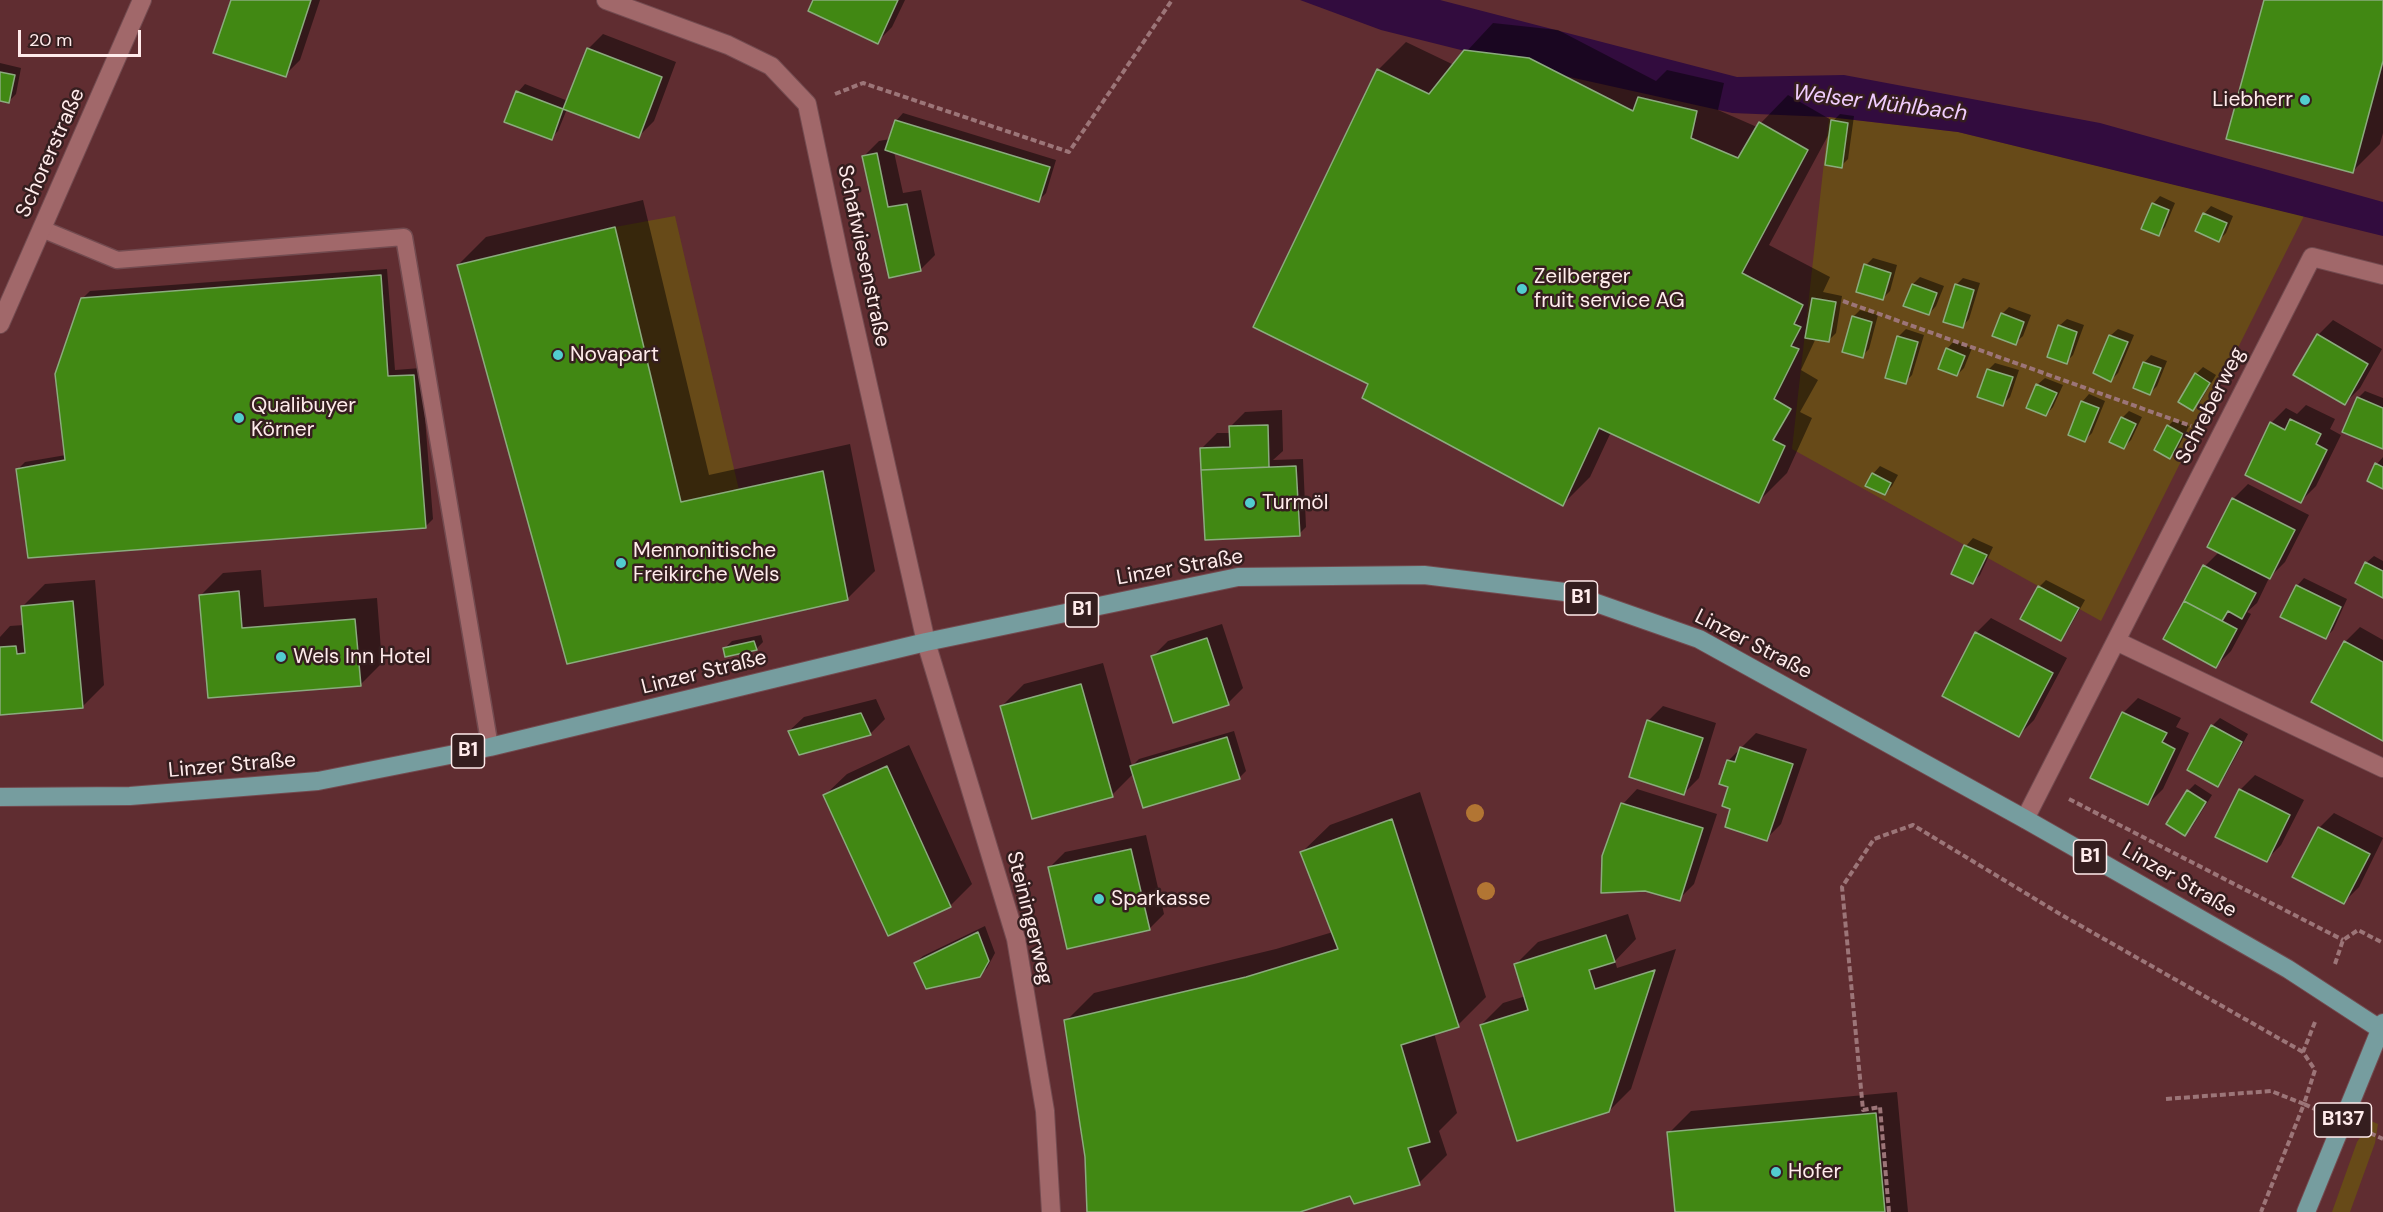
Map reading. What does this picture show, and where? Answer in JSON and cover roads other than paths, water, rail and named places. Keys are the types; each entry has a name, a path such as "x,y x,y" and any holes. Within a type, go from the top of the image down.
{"main road":[{"name":"Linzer Straße","path":"0,797 130,796 318,781 490,747 926,642 1238,577 1425,575 1565,592 1699,639 2025,819 2288,969 2382,1027"},
{"name":"B137","path":"2306,1212 2382,1027"}],"street":[{"name":"Schorerstraße","path":"0,324 142,0"},
{"name":"Schafwiesenstraße","path":"606,0 728,45 771,66 807,105 926,642"},
{"name":"Schreberweg","path":"2025,819 2313,256 2383,275"},
{"path":"2116,641 2383,768"},
{"name":"Steiningerweg","path":"926,642 1016,939 1045,1111 1052,1212"}],"lane":[{"path":"42,229 117,260 404,237 490,747"}],"water":[{"name":"Welser Mühlbach","path":"1300,0 1440,0 1737,77 1844,75 2100,123 2383,202 2383,236 1958,132 1829,117 1732,113 1565,76 1381,30"}],"place":[{"name":"Liebherr","path":"2305,100"},
{"name":"Zeilberger fruit service AG","path":"1522,289"},
{"name":"Novapart","path":"558,355"},
{"name":"Qualibuyer Körner","path":"239,418"},
{"name":"Turmöl","path":"1250,503"},
{"name":"Mennonitische Freikirche Wels","path":"621,563"},
{"name":"Wels Inn Hotel","path":"281,657"},
{"name":"Sparkasse","path":"1099,899"},
{"name":"Hofer","path":"1776,1172"}]}
